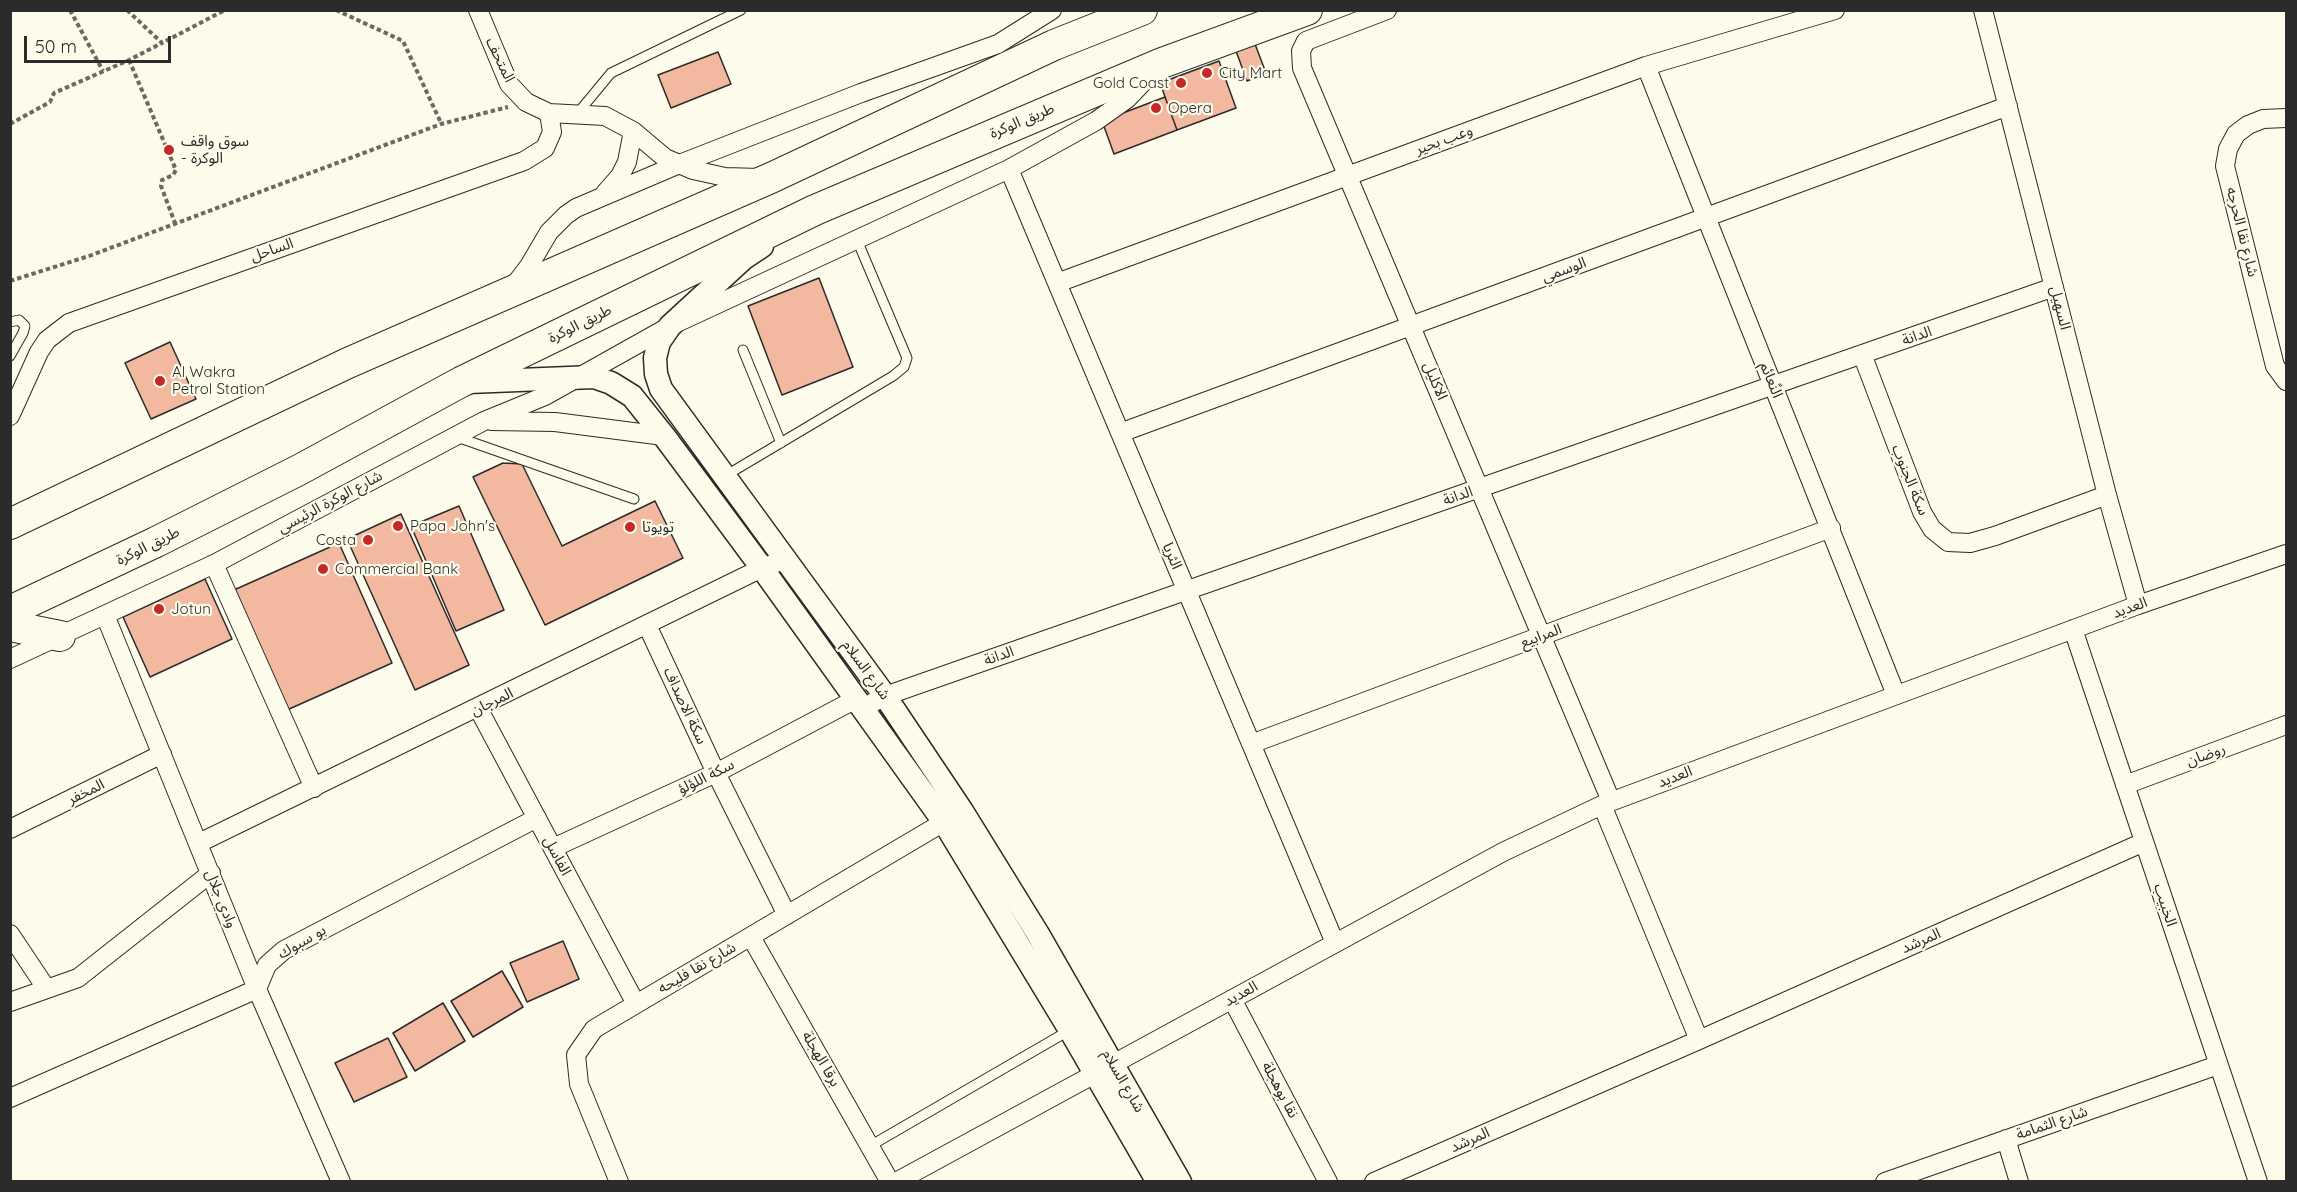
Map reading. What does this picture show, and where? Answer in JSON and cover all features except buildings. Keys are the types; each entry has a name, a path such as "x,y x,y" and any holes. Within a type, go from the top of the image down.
{"highway":[{"path":"1054,45 1078,10"},
{"path":"10,524 348,363 773,177 1054,45 1142,10"},
{"name":"طريق الوكرة","path":"10,610 156,542 289,476 461,382 815,210 1162,63 1307,10"},
{"path":"10,626 60,636"}],"street":[{"name":"المتحف","path":"478,10 509,84 526,102 549,114 605,116 633,131 653,151 677,165 725,177 773,177"},
{"path":"505,295 526,271 541,243 557,223 576,208 677,165 861,93 998,44 1052,10"},
{"name":"الاكليل","path":"1387,10 1305,41 1300,51 1302,68 1480,488 1606,803"},
{"name":"وعب بحير","path":"1057,283 1646,66 1834,10"},
{"name":"السهيل","path":"1983,10 2107,495 2138,605"},
{"name":"طريق الوكرة","path":"484,421 545,396 670,326 1010,169 1096,121 1127,99 1162,63"},
{"name":"النًعائم","path":"1646,66 1896,695"},
{"name":"الوسمي","path":"1120,433 2008,106"},
{"name":"الساحل","path":"10,416 39,352 57,331 69,323 524,161 545,148 552,132 549,114"},
{"name":"شارع نقا الحرجه","path":"2286,118 2263,119 2248,125 2236,134 2228,149 2225,166 2275,366 2286,381"},
{"path":"598,199 610,189 627,162 633,131"},
{"name":"الثريا","path":"1010,169 1335,943"},
{"name":"شارع السلام","path":"815,210 744,258 670,326 659,342 655,358 656,374 661,389 885,696 962,811 1038,934 1158,1182"},
{"name":"الدانة","path":"860,703 1187,591 2054,287"},
{"name":"سكة الجنوب","path":"1862,354 1922,512 1932,529 1948,542 1970,543 1995,536 2107,495"},
{"name":"شارع السلام","path":"461,382 594,378 611,383 632,396 762,568 944,822 1070,1030 1105,1069 1180,1182"},
{"name":"شارع الوكرة الرئيسي","path":"10,658 214,564 484,421 555,422 664,436"},
{"name":"المرابيع","path":"1251,744 1831,528"},
{"name":"العديد","path":"896,1182 1503,852 1606,803 2138,605 2286,554"},
{"name":"المرجان","path":"199,843 762,568 784,560"},
{"path":"214,564 314,788"},
{"name":"وادي جلال","path":"105,615 257,989 341,1182"},
{"name":"سكة الاصداف","path":"647,625 716,773 787,915"},
{"name":"الخبيب","path":"2073,629 2258,1182"},
{"name":"سكة اللؤلؤ","path":"553,848 860,703"},
{"name":"الفاسل","path":"478,708 636,1004"},
{"name":"روضان","path":"2125,785 2286,725"},
{"name":"المخفر","path":"10,829 162,754"},
{"path":"1606,803 1699,1040"},
{"name":"بو سبوك","path":"257,989 267,965 284,950 537,818"},
{"name":"شارع نقا فليحه","path":"619,1182 579,1084 576,1055 594,1029 944,822"},
{"name":"المرشد","path":"1374,1182 2144,842"},
{"path":"10,1002 78,978 211,873"},
{"path":"10,934 46,988"},
{"name":"برقا الهجلة","path":"751,937 890,1182"},
{"path":"10,1098 257,989"},
{"name":"نقا بوهجلة","path":"1233,999 1328,1182"},
{"name":"شارع الثمامة","path":"1885,1182 2218,1065"},
{"path":"2006,1139 2019,1182"}],"lane":[{"path":"577,114 611,74 741,10"},
{"path":"725,476 893,376 904,367 908,358 857,240"},
{"path":"10,322 20,320 24,326 23,333 10,356"},
{"path":"743,350 781,443"},
{"path":"455,436 634,499"},
{"path":"870,1146 1070,1030"}],"path":[{"path":"70,10 103,71"},
{"path":"127,10 162,43"},
{"path":"10,124 50,102 54,93 129,60 225,10"},
{"path":"336,10 403,41 441,124"},
{"path":"129,60 176,170 173,175 162,180 161,186 175,224"},
{"path":"10,281 89,256 441,124 526,102"}],"place":[{"name":"City Mart","path":"1207,73"},
{"name":"Gold Coast","path":"1181,83"},
{"name":"Opera","path":"1156,108"},
{"name":"سوق واقف - الوكرة","path":"169,150"},
{"name":"Al Wakra Petrol Station","path":"160,381"},
{"name":"Papa John's","path":"398,526"},
{"name":"تويوتا","path":"630,527"},
{"name":"Costa","path":"368,540"},
{"name":"Commercial Bank","path":"323,569"},
{"name":"Jotun","path":"159,609"}]}
